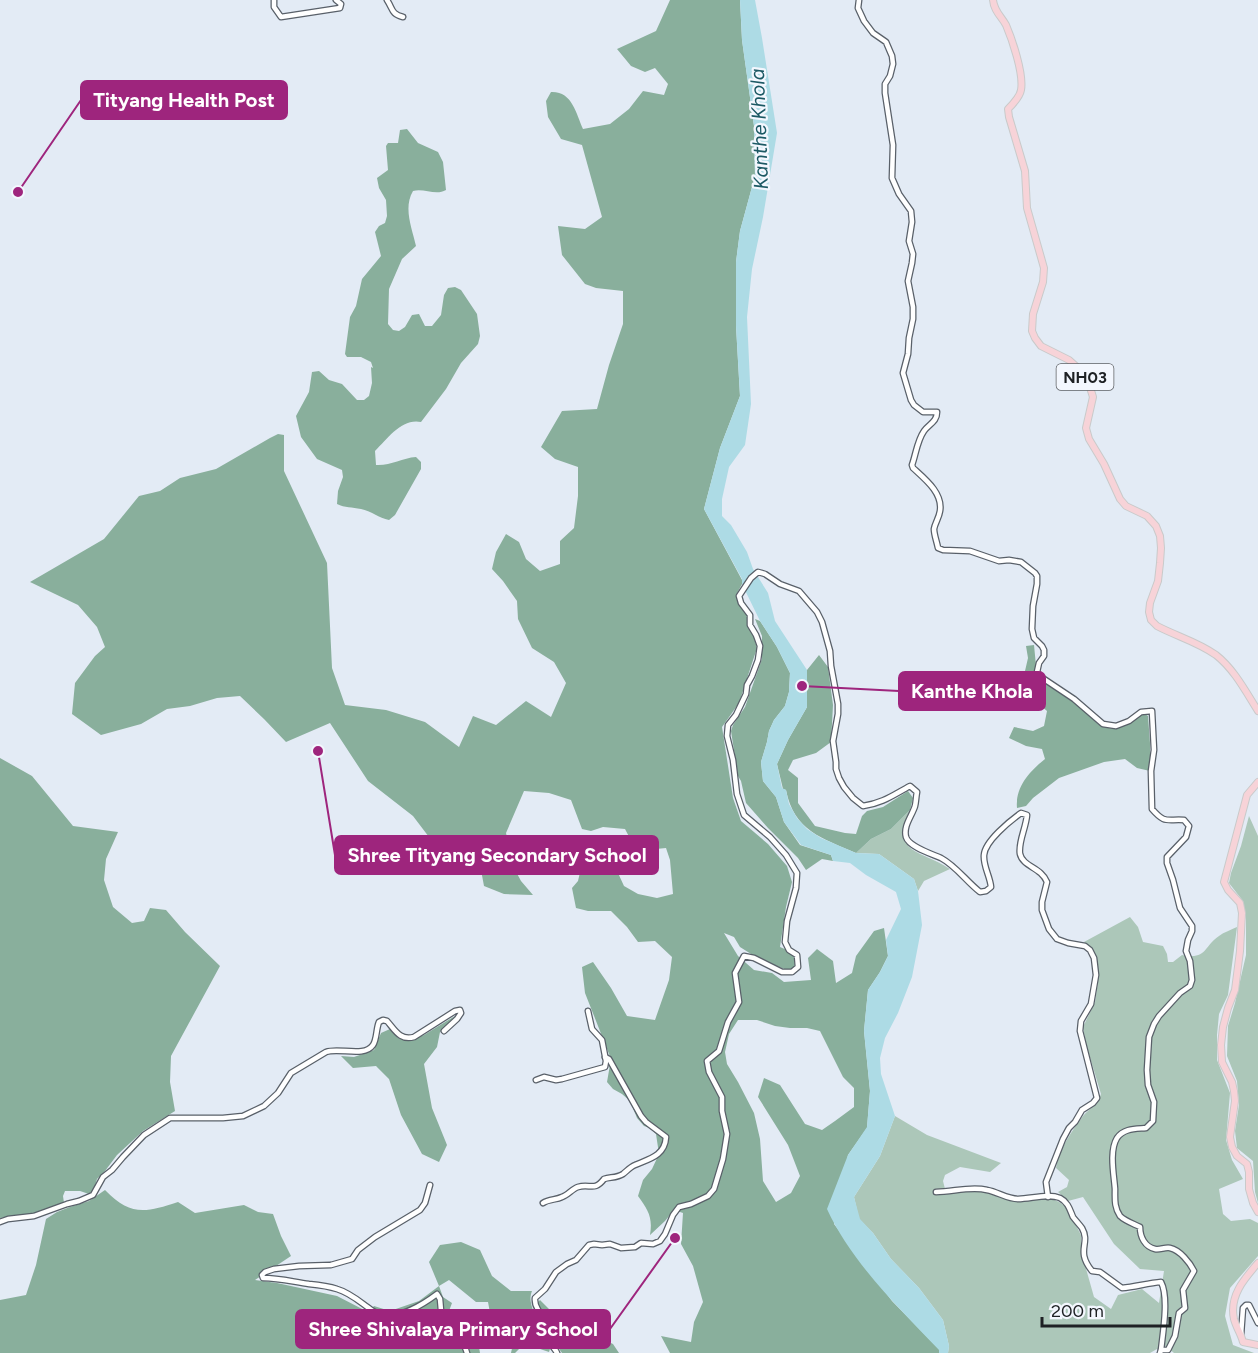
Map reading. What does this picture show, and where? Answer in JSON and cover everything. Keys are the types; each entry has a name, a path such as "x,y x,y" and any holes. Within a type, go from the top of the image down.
{"main road":[{"name":"NH03","path":"993,0 994,7 1005,23 1021,73 1021,92 1008,109 1025,171 1027,208 1044,268 1043,282 1033,314 1032,331 1041,346 1069,360 1088,381 1093,397 1086,428 1089,439 1104,464 1120,499 1126,506 1147,516 1156,526 1161,548 1158,581 1149,603 1151,620 1157,626 1203,647 1216,656 1227,666 1258,711"},
{"path":"1258,782 1247,795 1224,882 1240,903 1242,913 1235,990 1228,1008 1221,1045 1222,1062 1234,1091 1235,1101 1230,1137 1232,1147 1237,1156 1247,1164 1249,1189 1258,1212"},
{"path":"1258,1263 1239,1287 1234,1299 1235,1321 1243,1342 1258,1345"}],"street":[{"path":"274,0 274,7 281,17 340,8 341,4 336,0"},
{"path":"387,0 393,12 403,17"},
{"path":"859,0 858,8 864,21 873,33 886,42 892,56 893,64 885,84 893,145 892,178 899,194 911,211 912,222 909,242 913,254 908,281 913,320 903,373 914,405 922,412 938,412 937,417 925,429 919,440 912,465 936,492 940,504 934,531 938,548 970,551 999,561 1021,562 1035,573 1037,584 1032,629 1034,638 1044,650 1044,656 1037,672 1103,724 1116,726 1129,721 1141,712 1152,711 1154,750 1151,771 1152,809 1161,819 1184,820 1189,826 1186,837 1167,857 1167,863 1180,908 1192,926 1186,951 1190,961 1192,980 1190,986 1180,993 1159,1016 1149,1037 1147,1070 1148,1085 1154,1102 1153,1121 1146,1128 1131,1129 1116,1139 1111,1166 1118,1214 1140,1227 1142,1239 1148,1245 1154,1249 1169,1247 1173,1249 1188,1262 1194,1271 1183,1290 1185,1308 1179,1313 1175,1336 1168,1350 1161,1351 1165,1300 1164,1287 1161,1282 1122,1288 1100,1272 1092,1271 1083,1257 1085,1241 1083,1230 1074,1219 1066,1202 1059,1198 1048,1197 1017,1199 971,1188 936,1192"},
{"path":"556,1353 556,1349 544,1336 541,1316 534,1305 535,1298 545,1289 556,1272 576,1260 589,1245 610,1244 621,1248 660,1241 679,1207 699,1201 714,1189 723,1159 727,1134 722,1111 722,1097 709,1072 707,1061 719,1051 728,1022 739,1002 735,973 744,956 754,958 782,972 792,972 798,967 797,955 789,950 785,942 797,873 786,855 770,837 744,814 737,794 733,760 727,736 728,725 736,715 746,694 747,684 758,660 760,646 750,625 750,615 739,596 758,572 780,584 800,591 822,622 830,651 838,704 833,741 836,769 839,778 853,798 863,806 870,805 883,802 910,786 913,788 917,792 916,803 906,829 906,837 910,844 941,859 980,892 991,887 984,854 987,845 1011,820 1021,813 1027,815 1020,856 1042,872 1047,882 1042,910 1049,929 1057,939 1085,946 1094,958 1096,975 1091,1004 1081,1021 1080,1031 1097,1098 1082,1110 1063,1139 1046,1182 1048,1197"},
{"path":"0,1222 34,1216 93,1195 103,1176 112,1170 144,1136 171,1119 243,1116 264,1106 278,1093 291,1073 326,1052 368,1050 373,1045 379,1022 387,1021 402,1037 409,1038 460,1010 461,1013 457,1019 444,1031"},
{"path":"536,1080 544,1077 556,1080 601,1069 606,1065 602,1040 592,1029 588,1011"},
{"path":"543,1203 560,1198 575,1187 594,1187 604,1179 616,1177 634,1165 647,1161 666,1146 666,1137 641,1116 609,1059 605,1057"},
{"path":"430,1185 425,1203 420,1210 375,1237 358,1250 352,1259 331,1265 274,1269 262,1275 263,1278 337,1288 375,1312 387,1315 405,1312 420,1306 437,1294 440,1299 442,1322 466,1348 467,1353"},
{"path":"1241,1335 1243,1308 1246,1305 1249,1305 1258,1323"}],"green space":[{"path":"670,0 740,0 742,40 754,126 755,176 740,231 736,262 736,326 740,396 720,448 704,509 742,580 736,595 748,616 757,648 739,703 722,727 733,798 741,821 768,844 787,866 792,882 780,947 794,957 795,968 787,970 759,959 740,947 734,937 724,933 738,956 754,970 772,973 784,982 811,980 808,958 817,949 833,961 836,983 852,973 856,956 874,931 884,928 888,956 868,990 864,1031 870,1091 867,1128 848,1155 834,1224 892,1301 940,1350 939,1353 670,1353 661,1336 691,1342 694,1322 703,1302 693,1266 681,1244 683,1213 674,1210 650,1235 649,1214 638,1196 643,1180 652,1169 659,1154 656,1134 637,1118 630,1101 607,1082 611,1059 585,993 582,967 593,962 627,1016 655,1020 669,980 672,957 655,941 638,942 611,911 588,911 576,908 572,888 578,881 582,864 618,873 624,886 638,894 657,898 673,894 670,860 666,848 656,849 643,864 635,860 635,848 625,829 603,827 591,831 582,829 571,800 549,793 524,791 506,833 514,868 533,895 504,894 484,886 481,870 469,847 432,841 413,816 368,781 330,723 286,742 240,696 217,698 190,706 167,709 141,724 101,735 72,714 75,683 95,656 105,647 97,627 78,605 30,582 104,539 139,496 160,491 180,478 216,469 278,434 284,435 284,471 327,563 332,668 345,705 386,710 425,722 459,747 473,716 496,725 526,701 551,717 566,683 554,662 532,648 518,619 517,601 492,569 496,552 506,534 519,542 526,559 540,571 560,564 560,541 574,528 578,496 578,467 555,459 541,447 562,411 597,409 623,324 623,291 596,288 585,284 562,255 558,226 585,229 602,217 582,145 561,139 548,117 546,101 551,92 564,95 572,104 583,129 610,124 629,109 643,91 664,95 668,84 655,68 645,72 631,66 617,49 656,31","holes":["738,1020 757,1020 775,1026 820,1031 843,1077 854,1088 854,1107 822,1130 805,1124 780,1085 764,1078 758,1097 788,1145 800,1176 791,1193 776,1202 763,1181 760,1139 754,1113 727,1064 725,1052 729,1034"]},
{"path":"407,129 418,143 438,152 443,162 446,190 442,192 413,191 409,204 409,218 416,246 402,259 389,289 388,324 393,330 399,331 405,327 412,315 419,314 425,326 432,326 441,315 444,295 448,288 455,287 461,290 477,314 480,336 478,344 461,363 446,389 421,422 402,426 375,451 376,465 416,457 421,462 421,469 395,515 389,520 365,510 337,504 338,491 343,477 342,470 317,459 301,437 296,416 309,392 312,372 319,371 329,380 342,384 357,400 364,400 369,396 372,383 371,367 373,368 371,362 361,357 347,357 345,354 350,317 356,306 362,279 381,256 375,232 385,223 387,216 386,200 379,188 377,178 388,170 386,146 388,143 398,143 400,130"},
{"path":"755,619 760,621 777,647 790,673 789,692 785,706 769,731 761,762 763,781 776,797 784,822 800,845 831,855 833,861 822,859 806,870 798,858 746,803 738,776 731,731 745,707 762,659 762,636"},
{"path":"1034,645 1037,676 1072,699 1098,724 1114,729 1144,713 1148,716 1150,771 1137,768 1125,759 1104,762 1059,778 1026,806 1017,808 1021,786 1045,759 1042,749 1026,746 1009,738 1014,727 1033,731 1044,726 1047,711 1028,695 1025,671 1028,658 1026,646"},
{"path":"819,655 828,667 833,705 831,742 816,753 793,760 788,770 798,778 798,803 815,826 856,834 862,816 867,811 883,807 908,791 913,798 910,810 891,829 871,839 856,853 821,837 803,824 790,804 786,790 783,789 777,764 807,707 807,670"},
{"path":"0,758 32,776 73,826 118,832 106,859 104,880 113,907 132,923 144,921 150,908 166,910 220,966 171,1056 170,1082 175,1111 143,1131 117,1155 97,1179 94,1190 89,1194 80,1191 65,1191 64,1203 36,1214 0,1218"},
{"path":"910,810 905,825 906,843 912,849 950,869 924,881 918,891 914,879 879,854 856,853 871,839 891,829"},
{"path":"1249,816 1258,836 1258,1203 1253,1161 1237,1148 1235,1131 1239,1105 1237,1081 1227,1056 1228,1026 1246,955 1246,920 1243,901 1229,883"},
{"path":"1130,917 1138,927 1143,942 1163,946 1168,962 1173,962 1182,955 1200,954 1219,936 1237,927 1228,995 1219,1014 1217,1060 1230,1093 1226,1140 1232,1160 1243,1179 1219,1189 1223,1214 1231,1221 1250,1219 1258,1223 1258,1256 1230,1288 1225,1316 1233,1345 1254,1353 1174,1353 1164,1345 1150,1353 948,1353 949,1346 943,1320 919,1288 891,1259 873,1233 859,1219 854,1197 880,1156 895,1116 927,1135 1001,1163 990,1172 960,1167 945,1175 943,1181 945,1189 966,1188 1017,1199 1042,1195 1066,1206 1081,1235 1081,1251 1094,1297 1111,1309 1118,1295 1142,1289 1159,1303 1164,1271 1140,1269 1114,1244 1083,1197 1068,1201 1058,1192 1067,1187 1069,1180 1056,1168 1070,1134 1101,1094 1083,1027 1095,1002 1098,982 1096,958 1084,942"},
{"path":"455,1016 454,1020 440,1032 437,1047 424,1064 432,1108 447,1145 439,1162 422,1154 401,1115 389,1079 376,1066 353,1068 341,1056 354,1057 374,1050 381,1033 390,1029 398,1038 408,1041 424,1035"},
{"path":"105,1190 122,1204 138,1210 178,1202 195,1213 244,1205 258,1212 273,1214 291,1256 255,1280 337,1296 368,1312 374,1306 390,1311 419,1301 439,1286 443,1297 452,1303 449,1311 452,1314 449,1319 453,1327 464,1336 469,1335 479,1347 480,1353 0,1353 0,1300 26,1295 36,1265 46,1219 57,1212 89,1201"},
{"path":"461,1242 480,1250 492,1276 511,1291 532,1291 532,1308 542,1340 550,1349 549,1352 522,1346 515,1353 511,1353 517,1325 502,1319 493,1329 488,1302 476,1302 449,1280 439,1286 429,1262 440,1245"},
{"path":"540,1300 549,1309 613,1344 619,1353 562,1353 547,1332 537,1303"}],"water":[{"path":"740,0 755,0 777,133 752,269 747,317 751,404 745,445 729,467 722,499 722,516 731,525 747,552 753,569 768,593 775,621 807,670 807,707 777,764 782,788 786,790 789,804 807,829 821,838 856,853 879,854 914,879 918,891 922,925 912,977 885,1038 880,1058 881,1074 895,1116 880,1156 854,1197 860,1219 943,1320 949,1346 948,1353 939,1353 939,1350 877,1284 849,1248 827,1209 848,1155 867,1127 870,1091 864,1031 868,990 888,956 886,940 901,909 896,892 850,863 833,861 831,855 801,845 784,822 776,797 763,781 761,762 769,731 785,706 789,692 790,673 760,621 742,584 742,579 704,509 720,448 740,396 736,326 736,262 740,231 755,176 754,126 742,40"}],"place":[{"name":"Tityang Health Post","path":"18,192"},
{"name":"Kanthe Khola","path":"802,686"},
{"name":"Shree Tityang Secondary School","path":"318,751"},
{"name":"Shree Shivalaya Primary School","path":"675,1238"}]}
